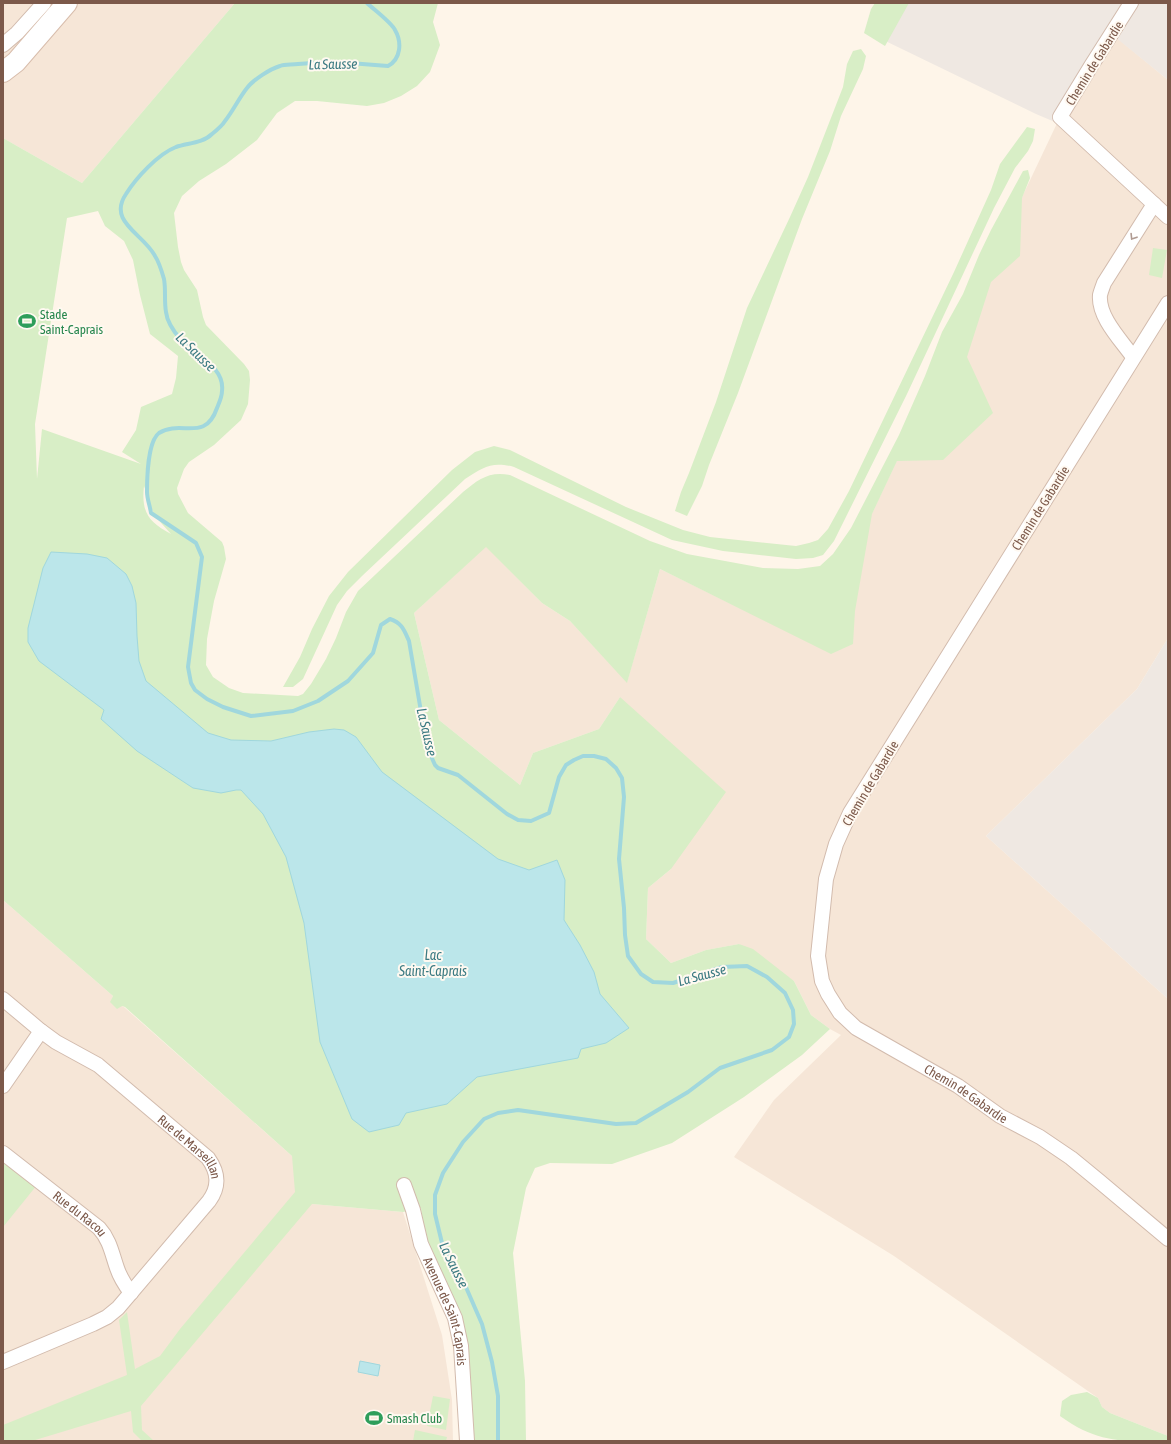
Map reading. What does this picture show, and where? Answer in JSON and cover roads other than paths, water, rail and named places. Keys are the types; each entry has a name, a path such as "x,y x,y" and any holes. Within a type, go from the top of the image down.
{"street":[{"path":"44,3 3,46 14,68 67,3"},
{"name":"Chemin de Gabardie","path":"1131,3 1060,117 1168,217"},
{"path":"1133,357 1104,317 1100,294 1104,283 1154,204"},
{"name":"Chemin de Gabardie","path":"1168,303 850,814 836,844 826,879 818,956 822,981 840,1013 848,1022 866,1034 958,1086 1000,1116 1040,1137 1100,1181 1168,1239"},
{"name":"Rue de Marseillan","path":"3,999 41,1031 66,1048 98,1065 208,1158 215,1169 217,1181 213,1195 118,1308 102,1319 3,1362"},
{"path":"3,1086 41,1031"},
{"name":"Rue du Racou","path":"3,1153 105,1234 117,1269 122,1280 131,1293"},
{"name":"Avenue de Saint-Caprais","path":"404,1185 413,1210 421,1244 455,1318 461,1346 467,1441"}],"water":[{"name":"Lac Saint-Caprais","path":"51,552 87,554 107,558 126,574 132,586 136,603 139,661 146,681 208,733 231,740 271,741 309,732 334,729 344,730 356,737 382,772 498,859 529,870 557,860 565,880 564,920 580,945 594,972 600,994 629,1028 606,1043 581,1049 578,1058 477,1077 447,1104 406,1113 399,1125 369,1132 352,1119 320,1042 304,923 286,857 263,814 241,790 221,793 193,788 137,751 101,719 104,710 39,661 28,642 28,628 43,568"},
{"path":"360,1361 380,1365 378,1376 358,1372"}],"waterway":[{"name":"La Sausse","path":"367,3 390,23 395,30 399,40 399,50 396,59 392,63 388,66 343,63 309,63 284,65 271,70 257,78 250,85 222,125 208,137 200,141 169,150 148,167 126,194 121,204 121,212 124,220 150,248 159,264 164,279 165,308 168,320 187,346 214,368 222,382 221,398 212,419 206,425 199,428 167,429 159,433 155,437 152,444 148,469 147,495 151,513 196,543 202,557 188,667 191,683 195,690 207,699 223,707 251,716 293,711 318,701 348,681 373,653 381,625 390,619 394,621 402,627 409,641 427,747 435,765 438,768 458,775 507,814 518,820 531,821 549,813 559,777 566,765 583,756 594,756 606,759 616,768 622,778 624,797 619,859 625,935 628,956 641,974 653,982 673,983 722,967 747,966 767,977 785,993 793,1010 794,1024 789,1037 772,1050 720,1068 688,1092 636,1123 616,1124 518,1110 498,1113 484,1119 463,1142 443,1173 435,1195 435,1214 442,1243 465,1285 482,1324 492,1362 498,1396 498,1441"}],"place":[{"name":"Stade Saint-Caprais","path":"27,321"},
{"name":"Smash Club","path":"374,1418"}]}
